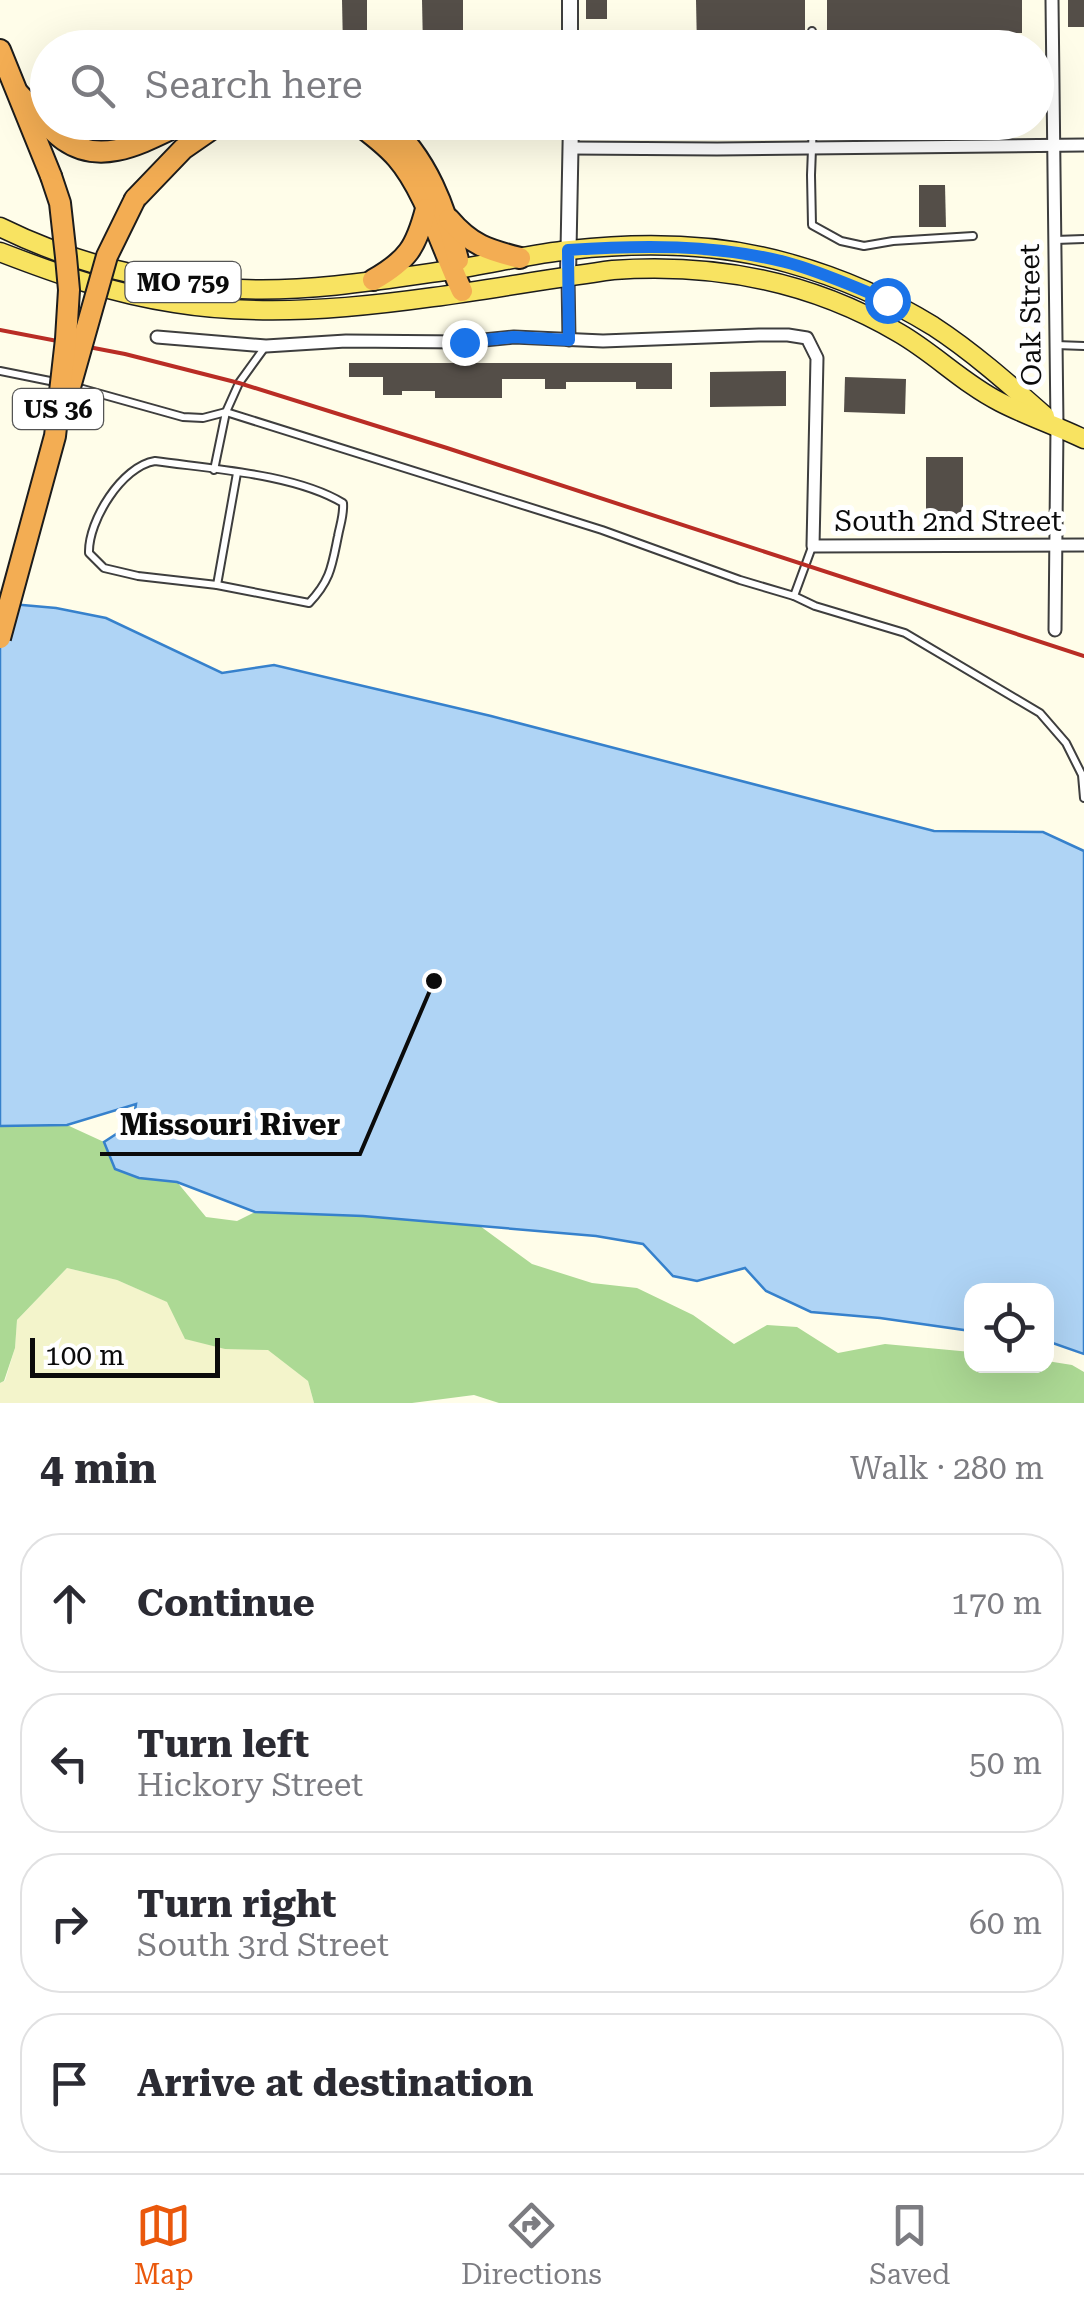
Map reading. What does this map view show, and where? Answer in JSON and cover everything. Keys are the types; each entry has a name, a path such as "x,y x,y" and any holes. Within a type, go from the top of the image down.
{"highway":[{"name":"US 36","path":"0,50 30,122"},
{"path":"19,94 30,105"},
{"name":"US 36","path":"0,638 55,436 69,290 60,203 37,140"},
{"path":"64,140 80,148 114,152 148,140"},
{"path":"55,436 107,256 135,198 196,140"},
{"path":"379,140 399,160 456,269"},
{"path":"404,140 421,162 448,218 461,233 482,248 520,258"},
{"path":"374,280 396,267 410,252 426,209"},
{"path":"448,218 462,291"}],"main road":[{"name":"MO 759","path":"0,226 81,259 140,275 240,288 291,288 374,280 568,250 661,246 726,250 786,262 887,300 935,328 1057,426"},
{"name":"MO 759","path":"0,252 121,293 176,304 281,311 348,307 655,267 702,268 804,290 856,311 900,333 999,402 1084,439"}],"street":[{"path":"570,0 570,30"},
{"name":"Oak Street","path":"1052,0 1052,30"},
{"path":"569,340 571,140"},
{"name":"Oak Street","path":"1054,140 1055,630"},
{"path":"571,148 1084,145"},
{"path":"157,337 266,346 346,341 464,342 514,337 807,338 817,358 813,546"},
{"name":"South 2nd Street","path":"813,546 1084,545"}],"lane":[{"path":"814,140 812,225 823,233 864,246 973,236"},
{"path":"1054,240 1084,238"},
{"path":"1055,345 1084,346"},
{"path":"214,470 226,412 239,383 266,346"},
{"path":"0,370 183,417 204,418 226,412 602,530 815,606 905,633 1040,713 1066,743 1082,775 1084,798"},
{"path":"155,461 237,474 286,481 344,503 334,564 324,587 310,602 138,576 104,568 89,553 99,515 115,488 142,463 155,461"},
{"path":"217,585 237,474"},
{"path":"794,596 813,546"}],"green space":[{"path":"67,1125 104,1142 115,1169 139,1178 177,1182 206,1217 237,1221 255,1212 480,1226 532,1264 592,1283 637,1288 693,1315 734,1344 767,1325 797,1327 838,1353 885,1344 964,1351 964,1373 1054,1373 1054,1362 1072,1365 1084,1372 1084,1403 499,1403 474,1395 412,1403 314,1403 308,1381 268,1350 225,1349 185,1339 167,1302 117,1280 67,1268 17,1320 15,1348 0,1383 0,1126"},
{"path":"67,1268 117,1280 168,1302 225,1349 268,1349 308,1381 314,1403 0,1403 0,1383 5,1381 15,1348 17,1320"}],"water":[{"path":"0,603 106,618 222,673 274,665 491,716 934,831 1043,832 1084,851 1084,1354 1054,1343 1054,1283 964,1283 964,1330 811,1312 766,1291 745,1268 697,1281 673,1276 643,1244 596,1236 363,1216 255,1212 177,1182 139,1178 115,1169 104,1142 133,1123 136,1104 67,1125 0,1126"}],"building":[{"path":"342,0 367,0 367,30 343,30"},
{"path":"422,0 463,0 463,30 423,30"},
{"path":"586,0 607,0 607,19 586,19"},
{"path":"696,0 805,0 805,30 697,30"},
{"path":"827,0 1022,0 1022,30 827,30"},
{"path":"1068,0 1084,0 1084,27 1068,27"},
{"path":"919,185 945,185 946,227 919,227"},
{"path":"349,363 672,363 672,389 636,389 636,382 566,382 566,389 545,389 545,379 502,379 502,398 435,398 435,391 383,395 383,377 349,377"},
{"path":"786,371 786,406 710,407 710,372"},
{"path":"845,377 906,379 905,414 844,412"},
{"path":"926,457 963,457 963,515 926,515"}],"railway":[{"path":"0,330 125,354 239,383 1084,656"}],"place":[{"name":"Missouri River","path":"434,981"}],"route":[{"path":"464,342 514,337 569,340 568,250 661,246 726,250 786,262 887,300"}]}
